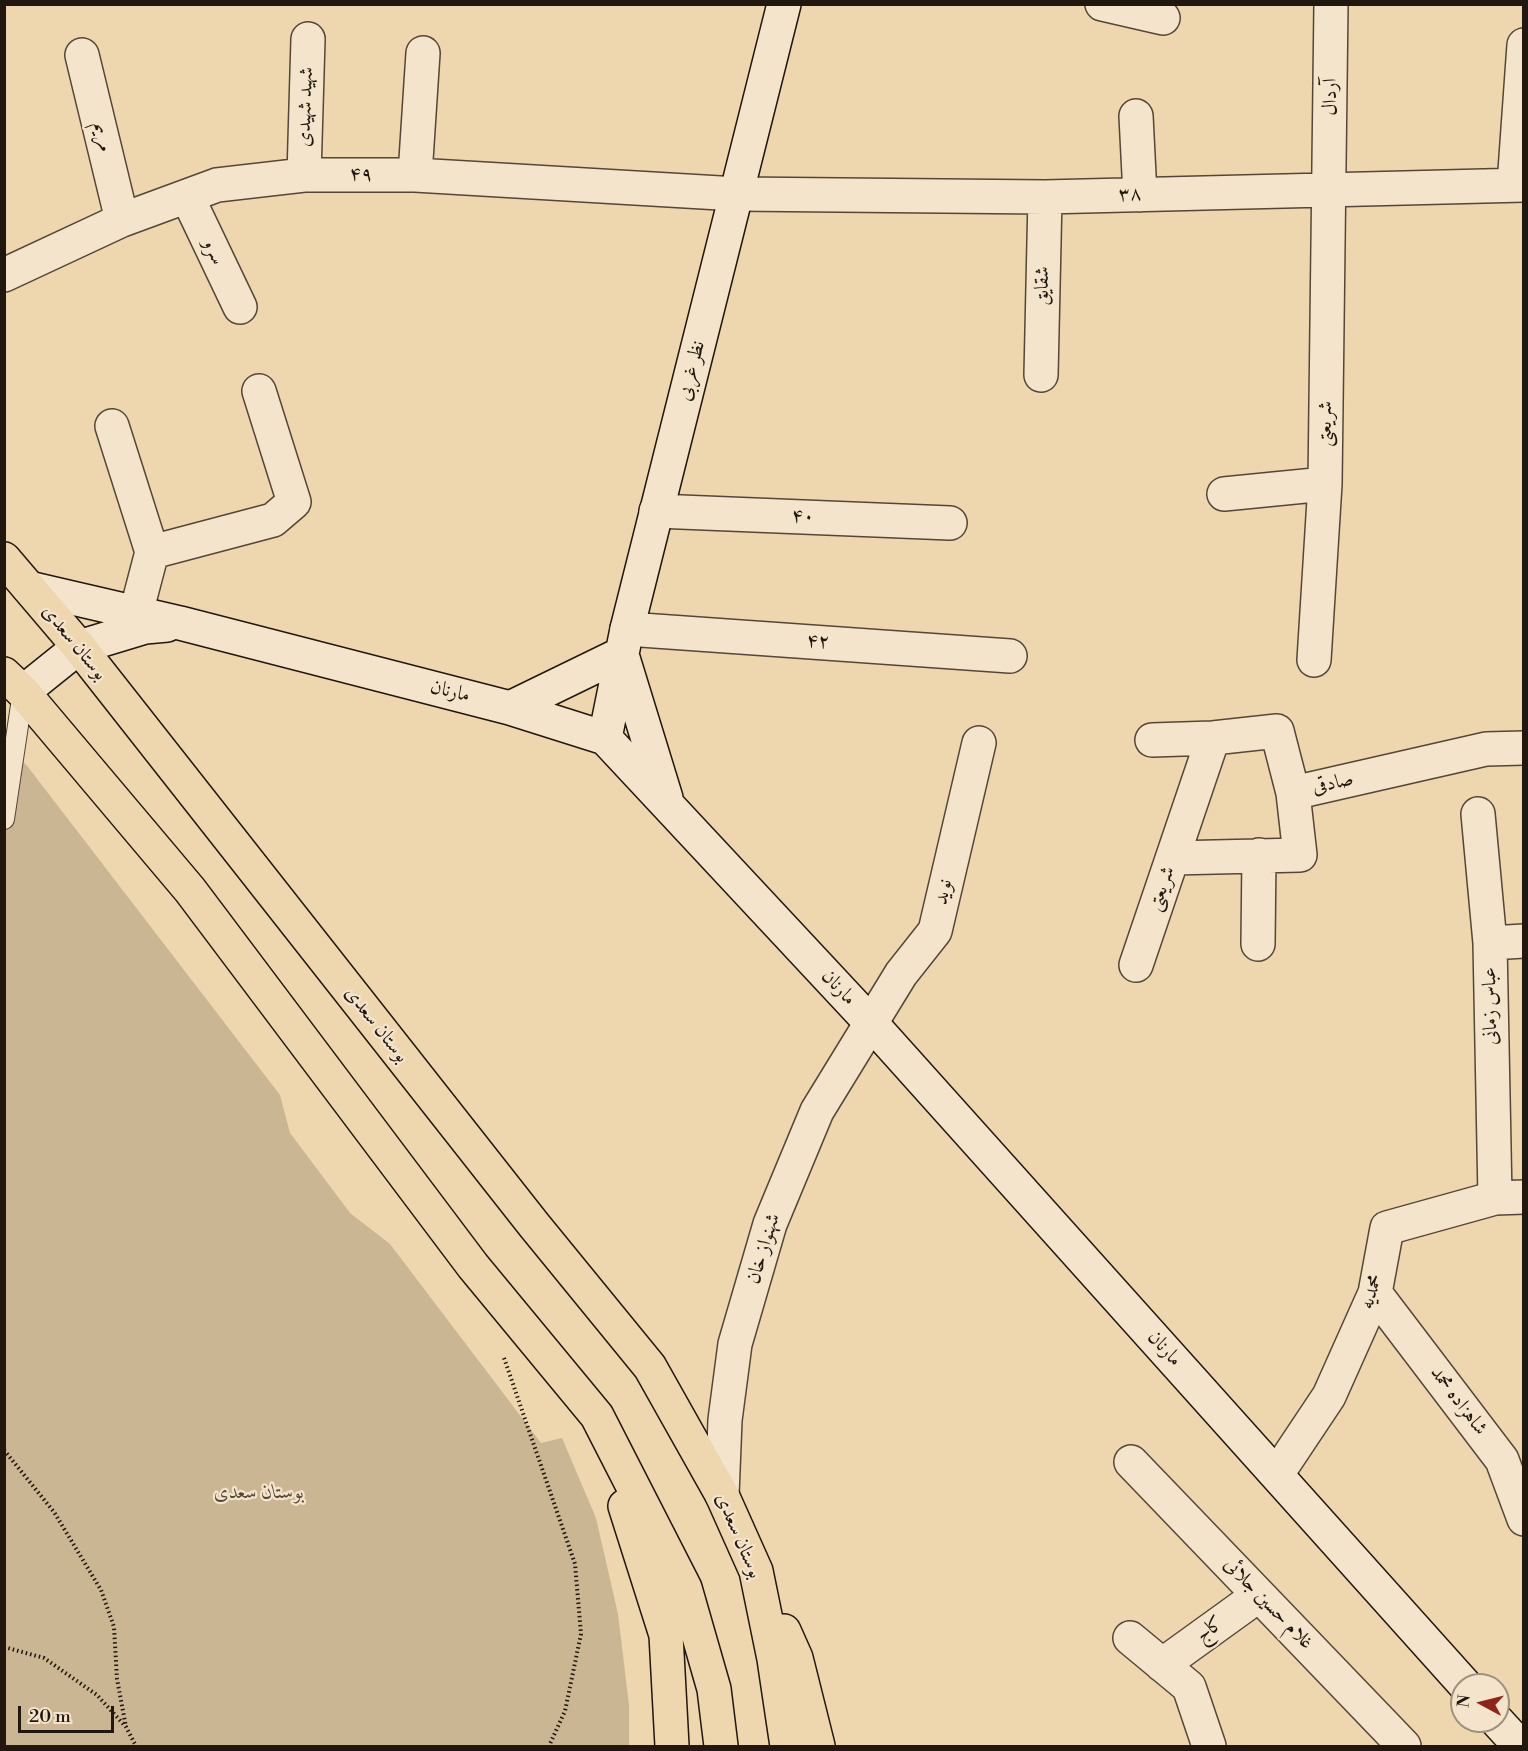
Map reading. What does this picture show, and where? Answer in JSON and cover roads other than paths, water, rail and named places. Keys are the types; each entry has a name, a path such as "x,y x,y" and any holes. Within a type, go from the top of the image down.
{"main road":[{"name":"بوستان سعدی","path":"4,559 79,647 534,1225 650,1367 722,1495 756,1570 774,1659 787,1746"},
{"path":"14,683 190,890 473,1266 597,1416 685,1588 714,1689 721,1746"},
{"path":"597,1416 666,1635 672,1746"},
{"path":"756,1570 796,1658 818,1746"}],"street":[{"name":"نظر غربی","path":"605,738 624,641 784,4"},
{"path":"1102,4 1163,18"},
{"name":"آردال","path":"1330,189 1331,4"},
{"name":"شهید شهیدی","path":"304,175 308,39"},
{"path":"1519,185 1524,45"},
{"path":"415,175 423,53"},
{"name":"مریم","path":"82,55 122,220"},
{"path":"1136,117 1140,195"},
{"name":"۴۹","path":"4,275 122,220 217,185 304,175 415,175 737,194"},
{"name":"۳۸","path":"737,194 1045,197 1519,185"},
{"name":"شریعتی","path":"1314,660 1325,484 1330,189"},
{"name":"سرو","path":"187,196 240,307"},
{"name":"شقایق","path":"1041,375 1045,197"},
{"path":"152,552 273,520 294,502 260,391"},
{"path":"112,426 152,552 136,613"},
{"path":"1224,494 1325,484"},
{"name":"۴۰","path":"656,511 950,523"},
{"name":"مارنان","path":"29,588 180,623 510,708 605,738 871,1023 1454,1673"},
{"path":"14,683 79,647 145,627 180,623"},
{"path":"510,708 624,641 669,807"},
{"name":"۴۲","path":"624,641 1010,656"},
{"path":"1152,740 1213,738 1277,731 1293,792"},
{"name":"شریعتی","path":"1136,965 1213,738"},
{"name":"نوید","path":"871,1023 901,974 935,931 980,743"},
{"name":"صادقی","path":"1173,858 1300,855 1293,792 1486,749 1524,748"},
{"name":"عباس زمانی","path":"1478,814 1509,1197"},
{"path":"1258,944 1259,855"},
{"path":"1490,943 1524,940"},
{"name":"شهنواز خان","path":"722,1495 725,1420 735,1344 770,1224 817,1111 871,1023"},
{"name":"محمدیه","path":"1277,1474 1329,1396 1375,1293 1387,1228 1509,1197"},
{"name":"شاهزاده محمد","path":"1375,1293 1513,1453 1524,1519"},
{"name":"غلام حسین جلائی","path":"1131,1462 1404,1746"},
{"name":"کاج","path":"1162,1665 1259,1595"},
{"path":"1130,1638 1189,1687 1209,1746"},
{"path":"1508,1733 1520,1746"}],"lane":[{"path":"4,819 14,683"}]}
